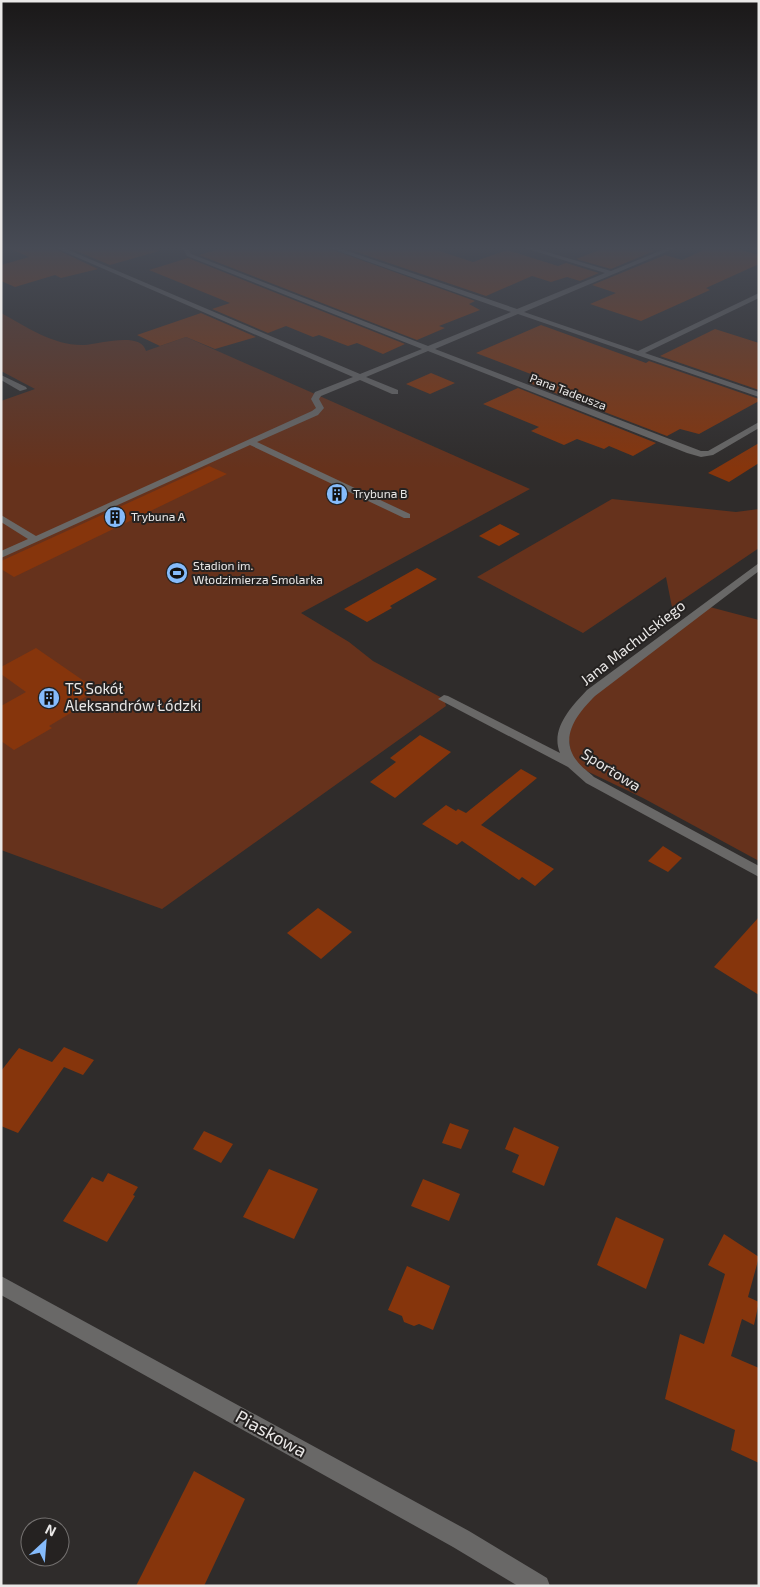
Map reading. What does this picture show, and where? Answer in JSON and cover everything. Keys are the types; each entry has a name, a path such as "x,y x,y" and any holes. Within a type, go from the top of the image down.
{"street":[{"path":"229,320 395,392"},
{"name":"Pana Tadeusza","path":"354,320 701,454 710,453 759,424"},
{"path":"1,555 314,413 320,408 315,399 318,394 498,320"},
{"path":"541,320 759,395"},
{"path":"639,353 707,320"},
{"path":"1,377 23,389"},
{"path":"250,442 408,516"},
{"path":"1,518 34,539"},
{"path":"1,529 19,529"},
{"name":"Jana Machulskiego","path":"572,764 563,743 567,724 578,706 591,693 759,566"},
{"name":"Sportowa","path":"444,699 572,764 590,780 759,872"},
{"name":"Piaskowa","path":"1,1285 461,1539 540,1586"}],"shaded area":[{"path":"1,320 13,320 41,335 62,342 84,345 128,340 136,341 143,345 146,351 186,337 530,489 301,613 349,642 373,661 444,699 446,706 162,909 1,850 1,401 35,389 1,371"},
{"path":"612,499 736,512 759,509 759,548 672,607 666,577 583,633 477,577"},
{"path":"706,606 759,620 759,861 643,798 572,764 567,724 578,706"}],"building":[{"path":"180,320 217,320 256,337 215,349 186,337 160,346 137,335"},
{"path":"238,320 345,320 405,344 383,354 357,343 348,346 319,335 313,337 286,326 268,333"},
{"path":"366,320 454,320 439,326 445,328 417,340"},
{"path":"541,325 646,363 649,361 759,399 759,401 699,434 680,429 667,436 529,383 541,378 476,353"},
{"path":"715,329 759,343 759,390 660,356"},
{"path":"431,373 455,383 430,394 406,384"},
{"path":"518,388 656,443 633,456 609,446 604,449 577,439 564,445 531,431 539,427 483,404"},
{"path":"759,443 759,463 729,482 708,473"},
{"name":"Trybuna A","path":"209,466 227,474 14,577 1,569 1,561"},
{"path":"500,524 520,534 499,546 479,536"},
{"path":"417,568 437,579 390,606 392,608 367,622 344,609"},
{"name":"TS Sokół Aleksandrów Łódzki","path":"36,648 97,690 73,704 79,708 49,726 52,728 14,750 1,741 1,706 26,692 1,674 1,667"},
{"path":"420,735 451,752 395,798 370,782 396,762 390,758"},
{"path":"521,769 537,778 481,825 554,869 535,886 522,877 519,880 462,841 457,845 422,824 446,805 456,811 458,809 466,813"},
{"path":"663,846 682,858 668,872 648,861"},
{"path":"318,908 352,932 321,959 287,933"},
{"path":"759,917 759,995 714,967"},
{"path":"64,1047 94,1060 83,1075 64,1067 18,1133 1,1126 1,1071 19,1048 52,1062"},
{"path":"450,1123 469,1130 461,1149 442,1143"},
{"path":"514,1127 559,1147 544,1186 512,1172 519,1155 505,1149"},
{"path":"204,1131 233,1144 221,1163 193,1149"},
{"path":"269,1169 318,1189 294,1239 243,1217"},
{"path":"108,1173 138,1187 133,1195 135,1196 107,1242 63,1221 92,1177 103,1182"},
{"path":"423,1179 460,1194 449,1221 411,1206"},
{"path":"616,1217 664,1239 646,1289 597,1265"},
{"path":"724,1234 759,1257 748,1297 759,1302 754,1325 742,1319 731,1356 759,1368 759,1463 731,1450 735,1430 665,1399 680,1334 704,1344 725,1274 708,1265"},
{"path":"407,1266 450,1286 433,1330 419,1324 414,1326 404,1322 402,1316 388,1310"},
{"path":"194,1471 245,1499 204,1586 136,1586"}],"place":[{"name":"Trybuna B","path":"337,494"},
{"name":"Trybuna A","path":"115,517"},
{"name":"Stadion im. Włodzimierza Smolarka","path":"177,573"},
{"name":"TS Sokół Aleksandrów Łódzki","path":"49,698"}]}
